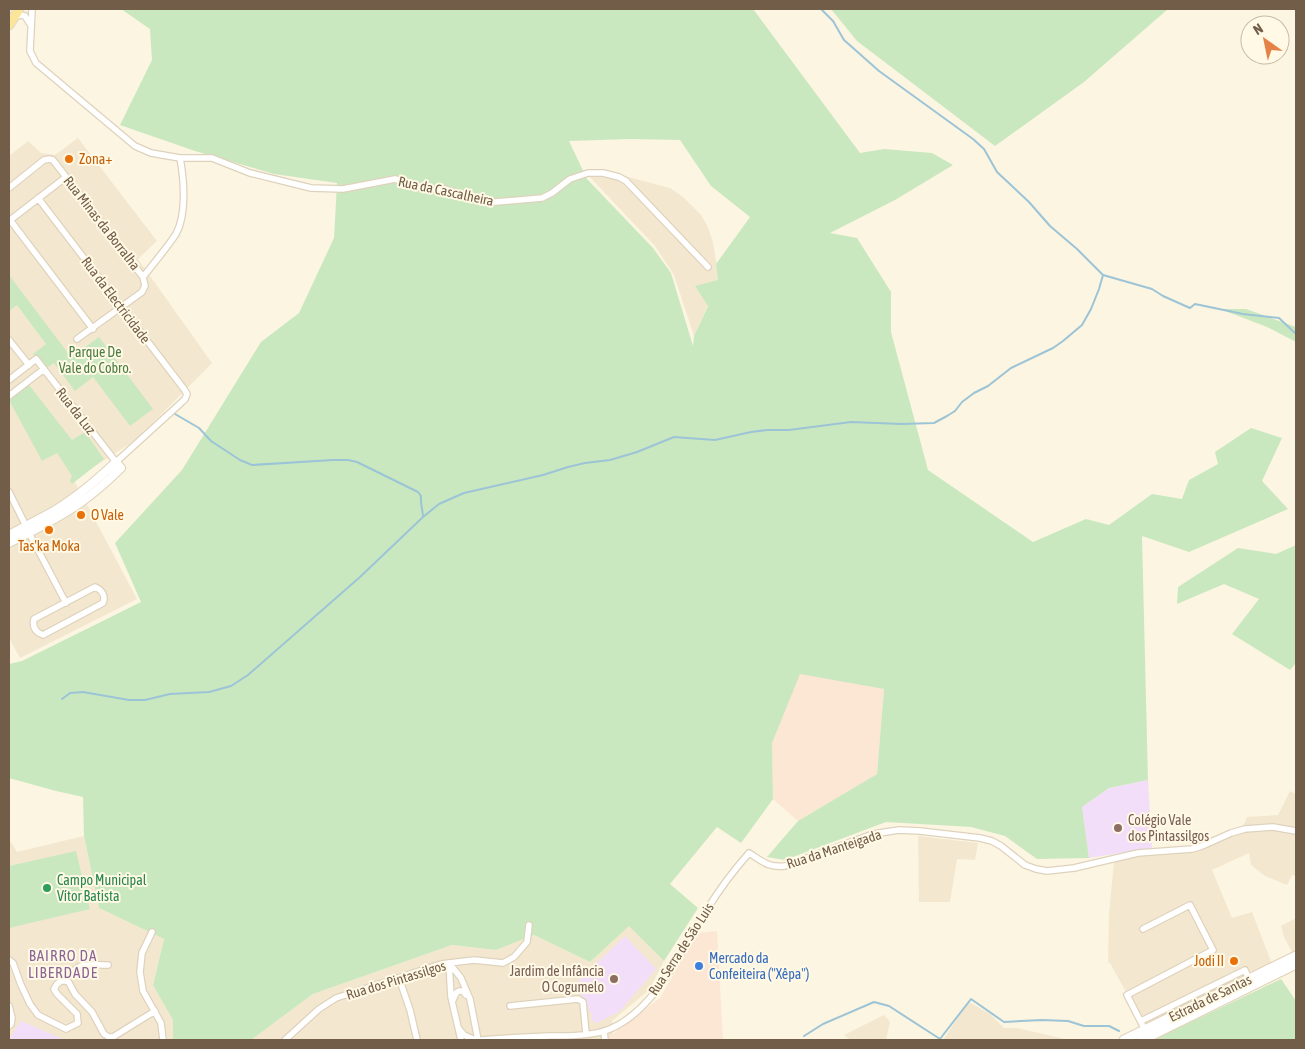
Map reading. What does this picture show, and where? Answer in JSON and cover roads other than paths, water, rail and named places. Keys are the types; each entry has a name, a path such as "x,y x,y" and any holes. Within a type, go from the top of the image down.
{"main road":[{"path":"9,25 16,13"},
{"name":"Estrada de Santas","path":"1124,1040 1143,1026 1296,956"},
{"name":"Estrada de Santas","path":"1142,1040 1296,964"}],"street":[{"path":"16,13 29,16 32,11"},
{"name":"Rua da Cascalheira","path":"32,11 30,51 36,63 135,146 151,154 180,158 212,158 250,173 311,188 343,189 395,179 418,186 445,189 486,202 542,198 570,179 588,173 603,173 626,181 708,267"},
{"path":"16,13 31,26"},
{"path":"143,277 176,233 182,216 183,194 180,158"},
{"name":"Rua Minas da Borralha","path":"9,188 46,159 51,159 143,277 145,286 142,292 77,339"},
{"path":"66,176 9,220 93,329"},
{"name":"Rua da Electricidade","path":"38,198 187,394 182,402 116,462"},
{"path":"9,340 28,365 9,380"},
{"name":"Rua da Luz","path":"28,365 36,359 116,462"},
{"path":"9,396 44,369"},
{"path":"9,535 64,514 94,493 121,468 116,462"},
{"path":"9,492 66,602"},
{"path":"9,543 27,529"},
{"path":"95,587 102,591 104,598 103,603 43,635 34,629 34,619 66,602 95,587"},
{"name":"Rua da Manteigada","path":"749,853 769,865 776,867 785,866 874,834 899,830 920,831 992,841 1025,865 1047,871 1074,868 1138,853 1192,849 1245,829 1273,827 1296,831"},
{"name":"Rua Serra de São Luis","path":"478,1040 575,1038 609,1030 627,1019 645,1005 658,990 720,889 749,853"},
{"path":"1143,929 1190,905 1213,950 1127,995 1143,1026"},
{"name":"Rua dos Pintassilgos","path":"285,1040 319,1008 336,998 441,964 474,960 503,963 514,957 526,942 528,925"},
{"path":"152,932 142,952 140,972 143,991 156,1011 161,1023 163,1040"},
{"path":"9,960 13,964 30,1004 38,1015 66,1029 78,1023 78,1014 56,994 54,989 61,981 68,981 75,994 92,1012 100,1030 109,1037 113,1037 156,1011"},
{"path":"449,963 461,978 470,999 478,1040"},
{"path":"449,963 452,1002 461,1040"},
{"path":"65,981 71,971 78,966 108,965"},
{"path":"399,978 410,1010 417,1040"},
{"path":"452,1002 459,991 463,991 470,999"},
{"path":"510,1006 578,999 583,1002 585,1008 586,1034"},
{"path":"9,1006 12,1018 9,1026"},
{"path":"458,1028 464,1035 478,1040"},
{"path":"604,1030 605,1040"}],"waterway":[{"path":"821,9 833,21 844,40 879,71 984,149 997,172 1029,202 1050,226 1103,275 1152,289 1190,308 1195,304 1243,314 1279,318 1296,334"},
{"path":"62,699 70,693 83,692 129,700 145,700 170,694 209,692 231,686 248,675 360,577 423,517 439,504 464,493 543,475 585,463 610,460 637,452 674,437 715,440 751,432 789,430 851,422 934,423 955,411 962,402 988,386 1011,368 1053,348 1082,325 1091,309 1103,275"},
{"path":"175,414 199,428 211,441 240,460 252,465 333,460 357,462 418,492 421,496 423,517"},
{"path":"804,1036 823,1024 874,1002 889,1006 940,1039 971,999 1004,1022 1068,1021 1084,1026 1109,1026 1119,1031"}],"place":[{"name":"Zona+","path":"69,159"},
{"name":"O Vale","path":"81,515"},
{"name":"Tas'ka Moka","path":"49,530"},
{"name":"Colégio Vale dos Pintassilgos","path":"1118,828"},
{"name":"Campo Municipal Vítor Batista","path":"47,888"},
{"name":"Jodi II","path":"1234,961"},
{"name":"Mercado da Confeiteira (\"Xêpa\")","path":"699,966"},
{"name":"Jardim de Infância O Cogumelo","path":"614,979"}],"district":[{"name":"BAIRRO DA LIBERDADE","path":"63,964"}],"park label":[{"name":"Parque De Vale do Cobro.","path":"95,360"}]}
